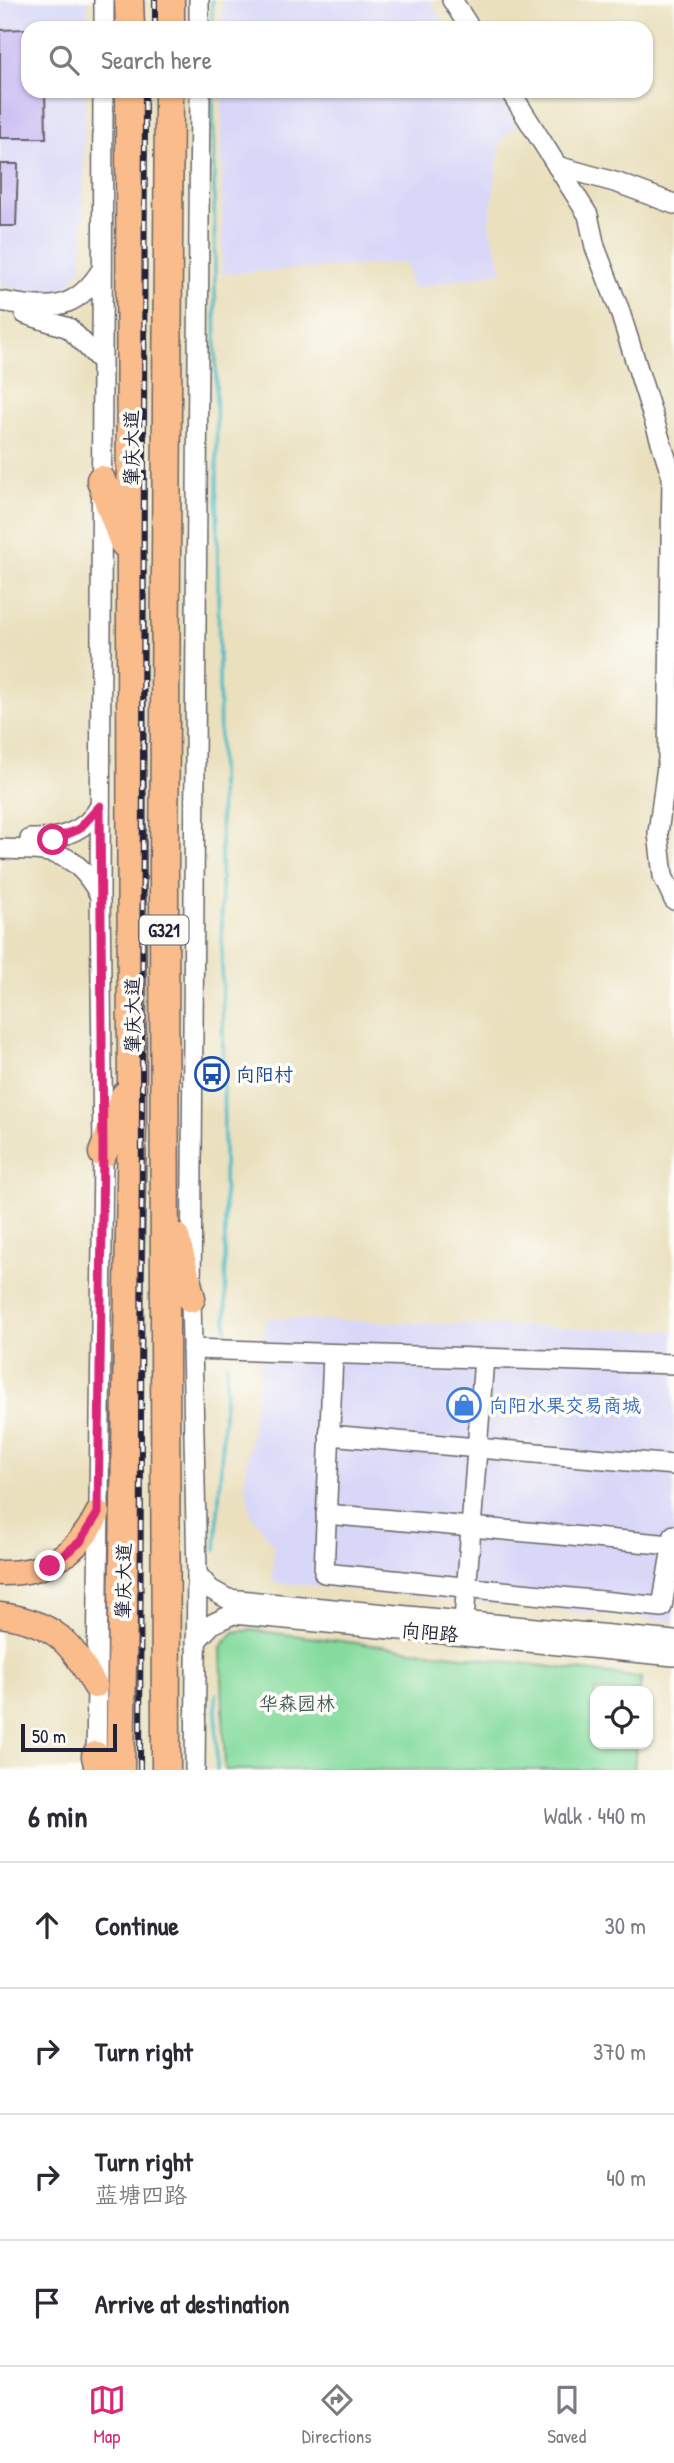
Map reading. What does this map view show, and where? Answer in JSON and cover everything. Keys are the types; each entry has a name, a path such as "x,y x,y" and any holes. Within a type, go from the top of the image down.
{"highway":[{"path":"129,0 130,21"},
{"path":"170,0 170,21"},
{"name":"肇庆大道","path":"120,1770 132,1077 130,98"},
{"name":"肇庆大道","path":"166,1770 169,98"},
{"path":"101,480 131,564"},
{"path":"103,1153 132,1077"},
{"path":"165,1200 191,1298"}],"main road":[{"path":"0,1573 38,1570 59,1560 80,1542 98,1513"},
{"path":"0,1615 34,1622 63,1638 79,1656 95,1686"}],"street":[{"path":"104,0 104,21"},
{"path":"199,0 199,21"},
{"path":"452,0 466,21"},
{"path":"97,1765 95,1686 103,1153 100,895 103,98"},
{"path":"195,1770 197,1574 191,1298 200,98"},
{"path":"514,98 589,215 595,247 619,309 672,477 668,760 658,833 663,876 674,900"},
{"path":"557,166 618,183 674,204"},
{"path":"0,301 55,307 78,298 93,284 102,269"},
{"path":"0,311 38,316 69,328 101,361"},
{"path":"0,849 49,846 79,829 100,806"},
{"path":"0,839 49,846 77,863 100,895"},
{"path":"192,1349 674,1364"},
{"path":"326,1514 471,1527 673,1540 662,1607 324,1573 326,1514 332,1354"},
{"path":"463,1628 484,1358"},
{"path":"329,1436 674,1465"},
{"name":"向阳路","path":"197,1574 210,1589 228,1599 674,1656"},
{"name":"向阳路","path":"196,1642 212,1624 233,1614 674,1641"}],"shaded area":[{"path":"0,0 88,0 87,21 21,21 21,98 86,98 82,267 65,288 50,294 0,286"},
{"path":"222,0 429,0 444,21 222,21"},
{"path":"222,98 498,98 518,126 501,139 489,226 503,271 411,289 406,263 222,274"},
{"name":"向阳水果交易商城","path":"266,1318 674,1331 674,1622 272,1582 274,1547 250,1512 245,1480"}],"green space":[{"name":"华森园林","path":"251,1630 641,1678 640,1686 590,1686 590,1749 636,1749 634,1770 225,1770 221,1647 234,1632"}],"building":[{"path":"21,29 21,98 45,98 46,138 0,138 0,30"},
{"path":"0,164 18,164 16,226 0,226"}],"waterway":[{"path":"212,0 212,21"},
{"path":"213,98 226,1335"},
{"path":"216,1550 227,1363"},
{"path":"216,1694 217,1770"}],"railway":[{"path":"155,0 155,21"},
{"path":"140,1770 145,98"}],"place":[{"name":"向阳村","path":"212,1074"},
{"name":"向阳水果交易商城","path":"464,1405"}],"route":[{"path":"50,1566 80,1542 98,1513 103,1153 100,806 79,829 53,840"}]}
